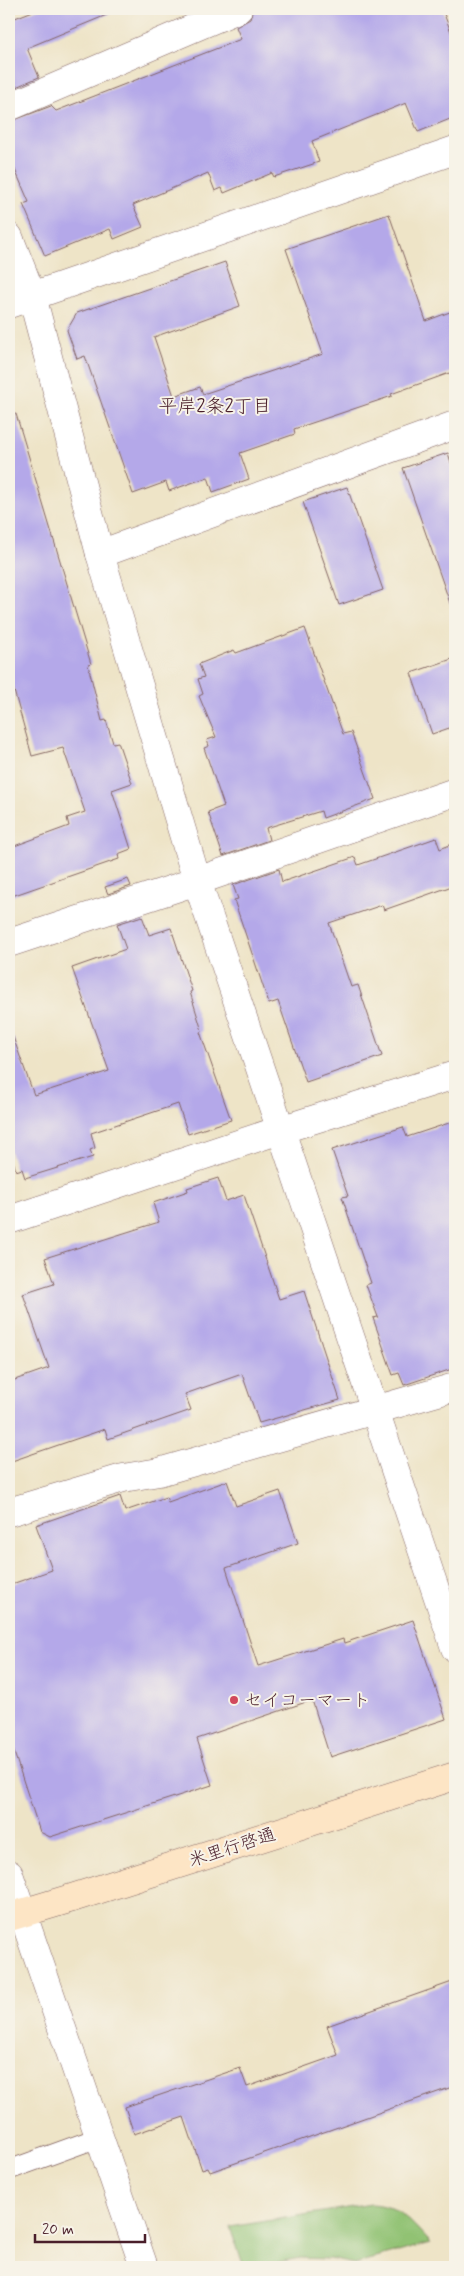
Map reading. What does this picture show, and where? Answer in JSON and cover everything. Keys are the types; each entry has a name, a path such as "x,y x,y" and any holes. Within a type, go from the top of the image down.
{"street":[{"path":"9,107 238,9"},
{"path":"21,300 455,150"},
{"path":"9,237 21,300 100,554 197,882 377,1411 455,1648"},
{"path":"100,554 455,425"},
{"path":"9,943 197,882 455,792"},
{"path":"9,1220 280,1130 455,1075"},
{"path":"9,1512 123,1478 159,1472 377,1411 455,1387"},
{"name":"米里行啓通","path":"16,1914 455,1776"},
{"path":"9,1874 16,1914 100,2137 144,2267"}],"lane":[{"path":"9,2170 100,2137"}],"green space":[{"path":"371,2204 381,2205 398,2212 431,2243 354,2264 329,2259 300,2258 253,2267 243,2264 230,2227"}],"building":[{"path":"9,9 11,9 15,18 38,9 121,9 27,48 39,77 9,90"},
{"path":"253,9 442,9 455,42 455,117 418,132 406,103 312,141 319,162 274,177 272,173 224,193 222,188 215,191 208,173 133,205 143,227 114,239 110,229 45,256 23,204 29,202 9,156 9,122 51,106 56,111 241,39 236,27 250,19"},
{"path":"389,214 426,321 455,310 455,371 391,394 392,396 294,429 295,434 240,453 249,479 213,492 208,477 169,491 166,482 133,494 85,356 77,359 67,330 77,313 225,262 240,306 154,337 174,396 200,387 203,394 323,354 286,249"},
{"path":"16,414 91,664 88,665 102,721 106,720 113,743 118,742 132,783 112,790 131,849 118,854 119,859 9,897 9,848 69,826 67,818 85,812 63,748 32,756 13,687 9,689 9,415"},
{"path":"448,453 455,475 455,605 451,606 403,468"},
{"path":"347,487 383,590 339,605 303,502"},
{"path":"305,628 343,734 351,732 375,799 323,818 321,811 266,828 269,840 223,856 208,812 224,806 204,748 209,746 207,740 216,737 199,696 203,694 198,679 204,677 199,664 234,650 236,653"},
{"path":"455,658 455,726 432,734 411,673"},
{"path":"436,838 440,849 455,843 455,885 384,910 382,905 329,923 351,987 358,985 382,1056 306,1082 278,1001 269,1004 234,900 238,899 233,885 279,869 282,882 355,857 358,865"},
{"path":"128,879 131,886 108,894 105,887"},
{"path":"142,916 149,935 171,928 192,991 190,992 202,1031 200,1032 231,1120 188,1134 178,1104 91,1133 95,1148 90,1150 93,1157 25,1178 22,1169 16,1171 9,1147 9,1037 13,1037 34,1095 109,1071 72,968 126,949 117,924"},
{"path":"455,1121 455,1368 404,1385 399,1373 393,1375 373,1318 378,1317 366,1285 371,1283 342,1197 348,1196 332,1150 403,1127 407,1137"},
{"path":"218,1178 226,1201 244,1195 279,1299 304,1291 340,1400 259,1423 242,1374 185,1394 191,1410 108,1439 105,1429 9,1462 9,1382 49,1368 23,1294 54,1284 45,1258 159,1222 153,1203 188,1191 187,1188"},
{"path":"227,1481 236,1506 280,1491 298,1543 226,1568 258,1666 343,1639 344,1643 413,1620 446,1719 330,1757 312,1700 197,1739 212,1785 50,1837 40,1832 9,1737 9,1585 52,1570 36,1525 120,1496 125,1511 166,1497 168,1502"},
{"path":"455,1981 455,2086 210,2172 208,2168 202,2170 184,2117 134,2134 125,2107 240,2068 247,2087 338,2055 327,2026"}],"place":[{"name":"セイコーマート","path":"234,1700"}],"district":[{"name":"平岸2条2丁目","path":"215,405"}]}
